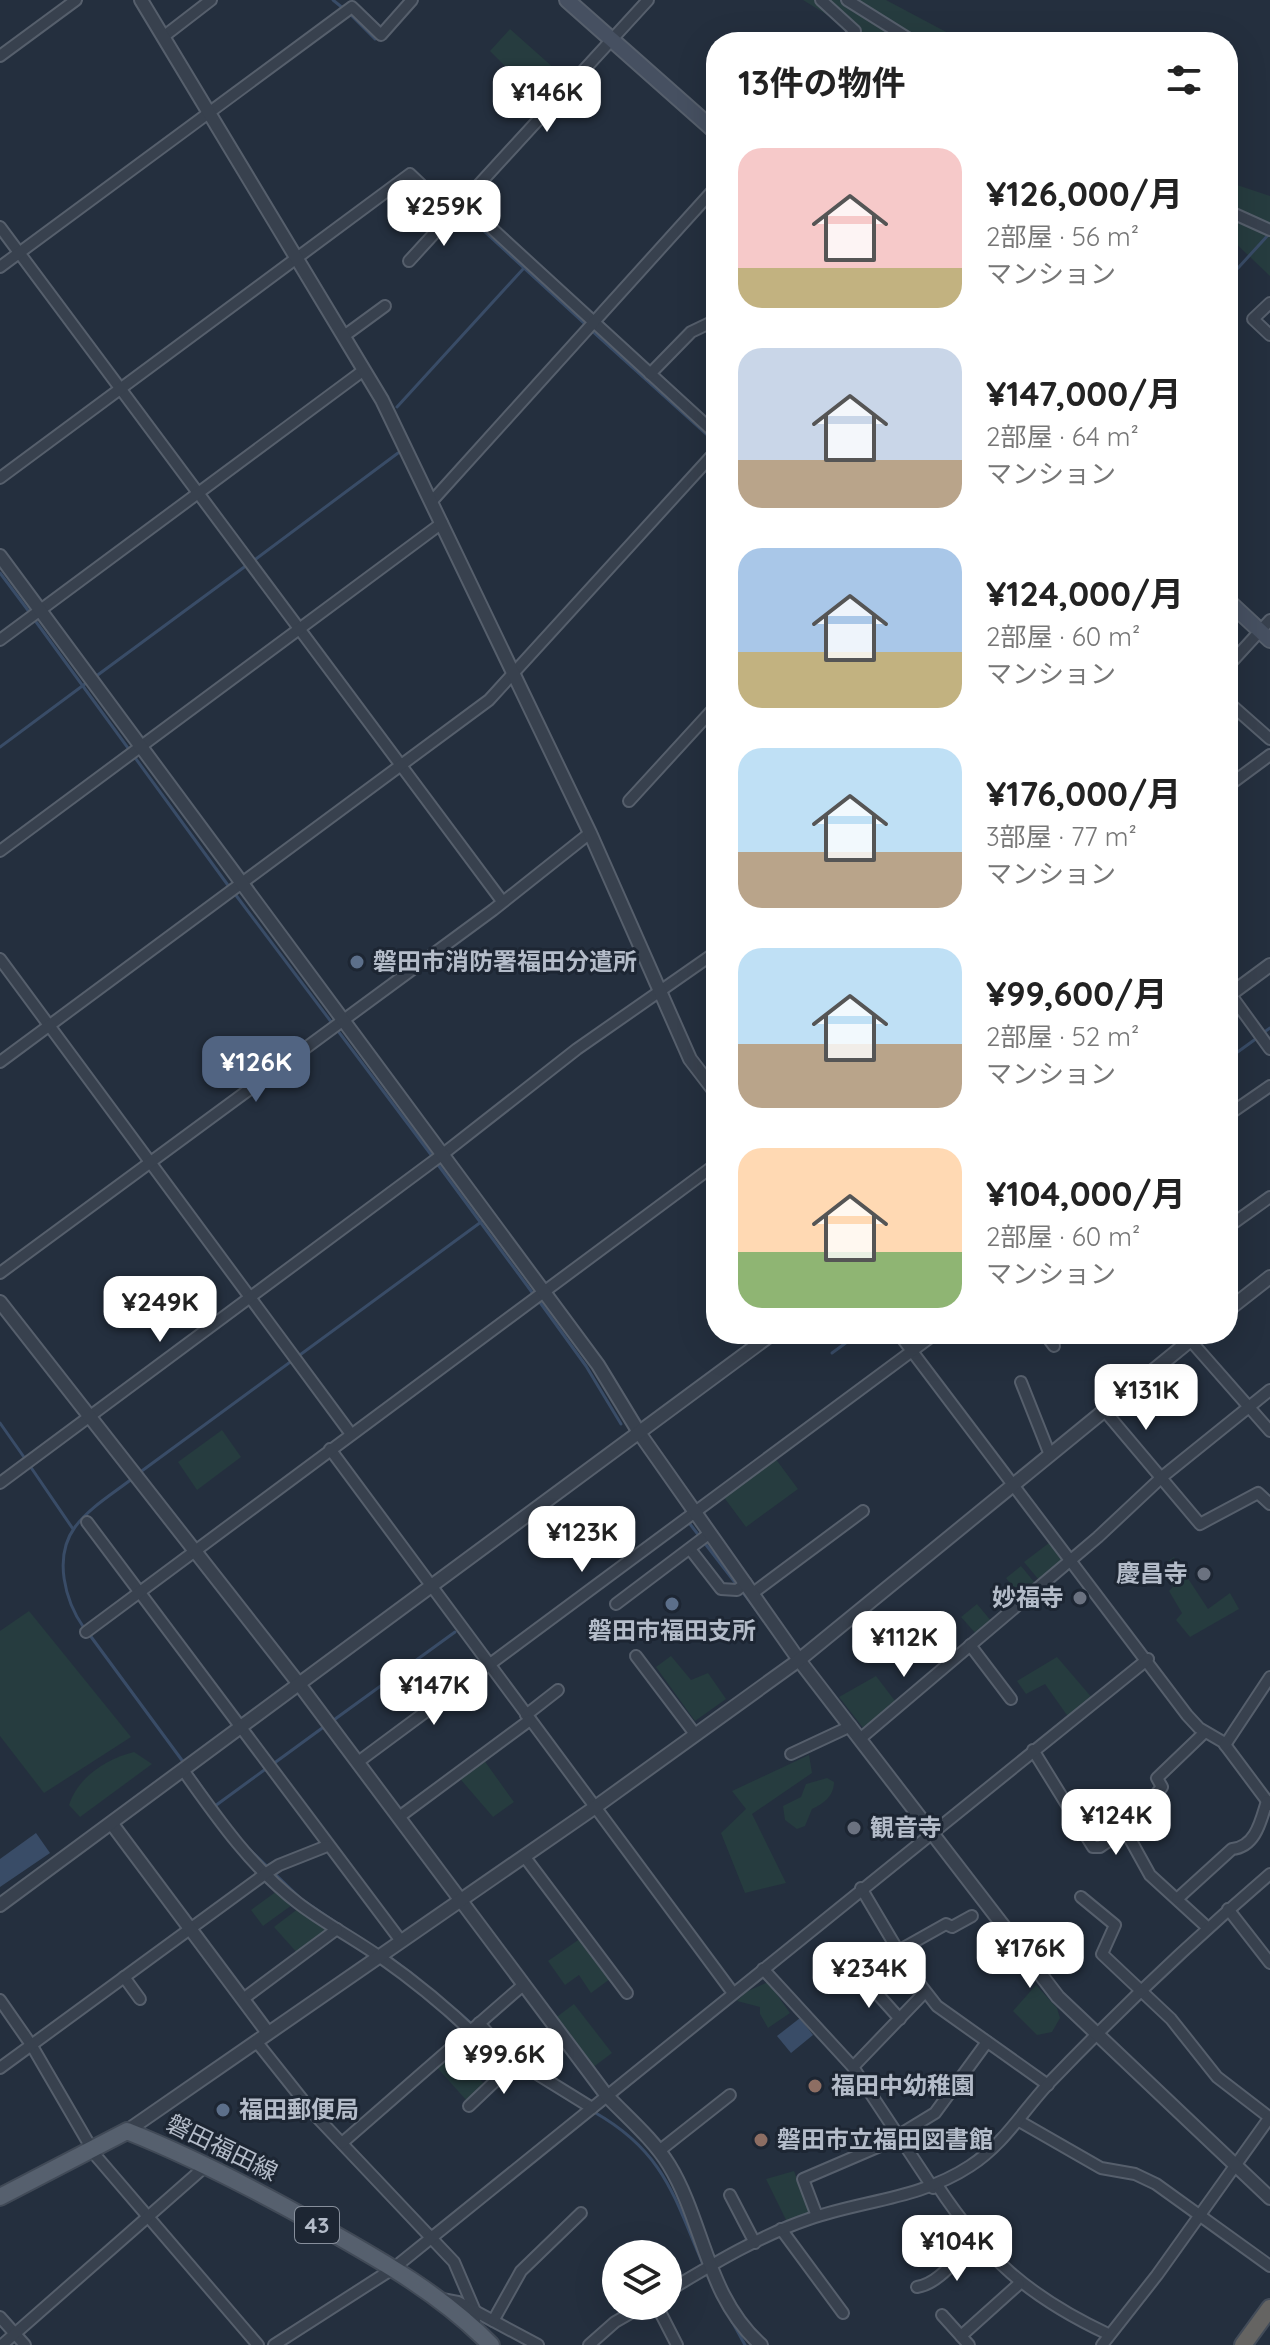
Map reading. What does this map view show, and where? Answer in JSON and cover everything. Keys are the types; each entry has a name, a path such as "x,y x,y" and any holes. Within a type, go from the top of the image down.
{"highway":[{"path":"1243,2345 1270,2308"}],"main road":[{"path":"567,0 706,123"},
{"path":"1238,608 1267,630"},
{"name":"磐田福田線","path":"0,2197 127,2131 208,2164 394,2268 440,2299 491,2345"}],"street":[{"path":"0,56 76,0"},
{"path":"141,0 364,370 432,501 590,833 690,1059 706,1080"},
{"path":"163,37 211,0"},
{"path":"0,267 352,7 381,35 412,0"},
{"path":"409,261 648,0"},
{"path":"821,0 854,32"},
{"path":"847,0 898,32"},
{"path":"0,478 410,174 593,322 706,425"},
{"path":"432,501 706,198"},
{"path":"1238,216 1270,230"},
{"path":"0,227 399,767 502,901"},
{"path":"1270,303 1253,319 1270,335"},
{"path":"344,336 385,306"},
{"path":"650,374 691,332 706,325"},
{"path":"0,640 364,370"},
{"path":"0,1062 481,707 706,462"},
{"path":"0,851 442,523"},
{"path":"0,556 598,1365 640,1434 694,1512 705,1537 799,1660 846,1729 861,1738 1030,1962 1097,2037 1270,2198"},
{"path":"1238,657 1267,630"},
{"path":"1238,711 1270,739"},
{"path":"629,801 706,717"},
{"path":"1238,779 1270,755"},
{"path":"0,1273 590,833"},
{"path":"0,959 351,1434"},
{"path":"0,1483 443,1154 577,1049 661,994 706,960"},
{"path":"1238,988 1270,965"},
{"path":"1238,1006 1270,1049"},
{"path":"1238,1108 1270,1086"},
{"path":"86,1632 706,1171"},
{"path":"1238,1220 1270,1197"},
{"path":"1238,1302 1270,1277"},
{"path":"0,1302 299,1684 607,2096 659,2151 681,2189 709,2267 739,2321 761,2345"},
{"path":"0,1905 759,1344"},
{"path":"907,1344 1148,1659 1187,1715 1225,1745 1268,1803 1255,1835 1241,1848 1232,1849 1177,1899"},
{"path":"358,1762 921,1344"},
{"path":"127,2131 594,1808 799,1660 1185,1344"},
{"path":"1199,1344 1248,1408 1270,1431"},
{"path":"1021,1382 1050,1455"},
{"path":"861,1738 1072,1559 1162,1477 1270,1390"},
{"path":"1104,1410 1200,1524 1258,1493 1270,1504"},
{"path":"330,1449 733,1993"},
{"path":"690,1549 721,1589 746,1589 863,1511"},
{"path":"87,1522 401,1941"},
{"path":"616,1604 705,1537"},
{"path":"970,1645 1011,1699"},
{"path":"636,1656 695,1734"},
{"path":"274,2345 394,2268 932,1830 1148,1659"},
{"path":"1225,1745 1270,1677"},
{"path":"399,1817 558,1690"},
{"path":"791,1754 846,1729"},
{"path":"1033,1750 1093,1847 1100,1847 1125,1830 1162,1787 1157,1778 1205,1732"},
{"path":"183,1770 237,1844 265,1874 475,2026 512,2065 592,2108"},
{"path":"112,1824 268,2033"},
{"path":"1125,1830 1150,1875 1208,1928"},
{"path":"0,2068 265,1874 279,1865 327,1846"},
{"path":"524,1856 627,1993"},
{"path":"682,2283 781,2229 817,2216 935,2187 995,2148 1048,2085 1142,1993 1163,1968 1270,1874"},
{"path":"861,1888 898,1951 937,2006 1048,2085"},
{"path":"1081,1897 1115,1925 1102,1954 1171,2019 1217,2077 1270,2117 1157,2275 1102,2345"},
{"path":"1228,1909 1270,1963"},
{"path":"898,1951 946,1924 952,1927 972,1916"},
{"path":"243,1999 337,1929"},
{"path":"763,1969 853,2067 935,2187 976,2239 1019,2284 1072,2318 1108,2334"},
{"path":"124,1977 140,1999"},
{"path":"864,1979 900,2019"},
{"path":"342,2143 522,1986"},
{"path":"853,2067 925,1992"},
{"path":"0,2000 32,2046 91,2148 258,2345"},
{"path":"256,2041 342,2143 454,2262 475,2311 475,2328"},
{"path":"817,2216 803,2179 900,2136 935,2113 987,2042"},
{"path":"469,2106 512,2065"},
{"path":"659,2151 730,2095"},
{"path":"1019,2121 1101,2168 1135,2174 1156,2184 1270,2266"},
{"path":"2,2345 208,2164"},
{"path":"730,2195 755,2243"},
{"path":"493,2321 521,2271 581,2213"},
{"path":"781,2229 843,2313"},
{"path":"917,2287 926,2285 953,2264 954,2257 976,2239"},
{"path":"961,2336 1019,2284"},
{"path":"440,2299 458,2302 538,2345"},
{"path":"942,2315 969,2345"},
{"path":"0,2317 25,2345"},
{"path":"589,2345 618,2320"},
{"path":"664,2320 677,2345"}],"green space":[{"path":"803,0 886,0 946,32 855,32"},
{"path":"510,29 564,77 541,102 490,51"},
{"path":"1238,185 1270,196 1270,276 1238,246"},
{"path":"222,1430 241,1457 197,1490 178,1462"},
{"path":"772,1454 798,1489 746,1527 720,1492"},
{"path":"1053,1540 1068,1558 1039,1580 1024,1562"},
{"path":"1174,1557 1208,1609 1230,1593 1239,1609 1190,1637 1176,1620 1182,1613 1169,1591 1173,1587 1166,1579 1171,1576 1164,1564"},
{"path":"1021,1566 1035,1583 1020,1595 1006,1578"},
{"path":"977,1604 992,1622 977,1635 961,1617"},
{"path":"29,1611 131,1737 44,1793 0,1736 0,1631"},
{"path":"671,1656 691,1680 708,1673 726,1699 695,1721 656,1667"},
{"path":"1057,1657 1093,1699 1069,1718 1045,1684 1026,1694 1017,1681"},
{"path":"876,1676 895,1701 864,1729 839,1697"},
{"path":"134,1752 152,1764 80,1817 69,1805 79,1786 104,1764"},
{"path":"809,1755 812,1773 752,1814 786,1883 745,1893 721,1833 746,1809 732,1791"},
{"path":"481,1756 514,1802 493,1817 456,1774"},
{"path":"827,1778 834,1782 832,1791 824,1802 812,1809 805,1826 797,1829 785,1820 783,1806 801,1797 806,1784"},
{"path":"277,1891 292,1905 263,1926 251,1910"},
{"path":"299,1908 337,1929 300,1956 274,1927"},
{"path":"584,1936 614,1976 591,1993 579,1975 565,1985 548,1961"},
{"path":"768,1982 790,2013 768,2028 760,2014 760,2007 737,2001 746,1992"},
{"path":"1036,1985 1057,2008 1060,2018 1052,2032 1037,2035 1013,2011"},
{"path":"574,2004 612,2053 588,2071 550,2022"},
{"path":"451,2047 485,2085 467,2101 433,2063"},
{"path":"794,2171 809,2213 787,2222 766,2179"}],"water":[{"path":"36,1833 50,1853 0,1887 0,1859"},
{"path":"800,2018 813,2035 791,2053 777,2036"}],"waterway":[{"path":"333,0 344,9"},
{"path":"350,14 375,39"},
{"path":"459,208 586,325"},
{"path":"1238,268 1270,233"},
{"path":"397,407 524,268"},
{"path":"591,330 706,434"},
{"path":"253,561 398,453"},
{"path":"95,677 247,565"},
{"path":"0,573 30,613"},
{"path":"34,619 230,888"},
{"path":"0,747 89,681"},
{"path":"235,894 432,1156"},
{"path":"1263,1033 1270,1028"},
{"path":"1238,1052 1257,1038"},
{"path":"436,1162 534,1295"},
{"path":"139,1473 481,1222"},
{"path":"539,1301 586,1366 621,1424"},
{"path":"832,1353 844,1344"},
{"path":"0,1423 26,1460"},
{"path":"30,1466 73,1529"},
{"path":"84,1628 71,1605 64,1579 64,1552 68,1539 88,1513 133,1478"},
{"path":"690,1524 737,1585"},
{"path":"742,1591 771,1630"},
{"path":"331,1722 455,1632"},
{"path":"89,1634 184,1763"},
{"path":"273,1764 325,1726"},
{"path":"215,1806 267,1768"},
{"path":"189,1769 219,1812"},
{"path":"249,1849 301,1899 344,1928"},
{"path":"388,1956 417,1978"},
{"path":"447,2003 472,2024"},
{"path":"521,2070 549,2087"},
{"path":"594,2112 620,2129 656,2166 679,2207 711,2282"},
{"path":"716,2292 745,2345"}],"place":[{"name":"磐田市消防署福田分遣所","path":"357,962"},
{"name":"慶昌寺","path":"1204,1574"},
{"name":"妙福寺","path":"1080,1598"},
{"name":"磐田市福田支所","path":"672,1604"},
{"name":"観音寺","path":"854,1828"},
{"name":"福田中幼稚園","path":"815,2086"},
{"name":"福田郵便局","path":"223,2110"},
{"name":"磐田市立福田図書館","path":"761,2140"}]}
